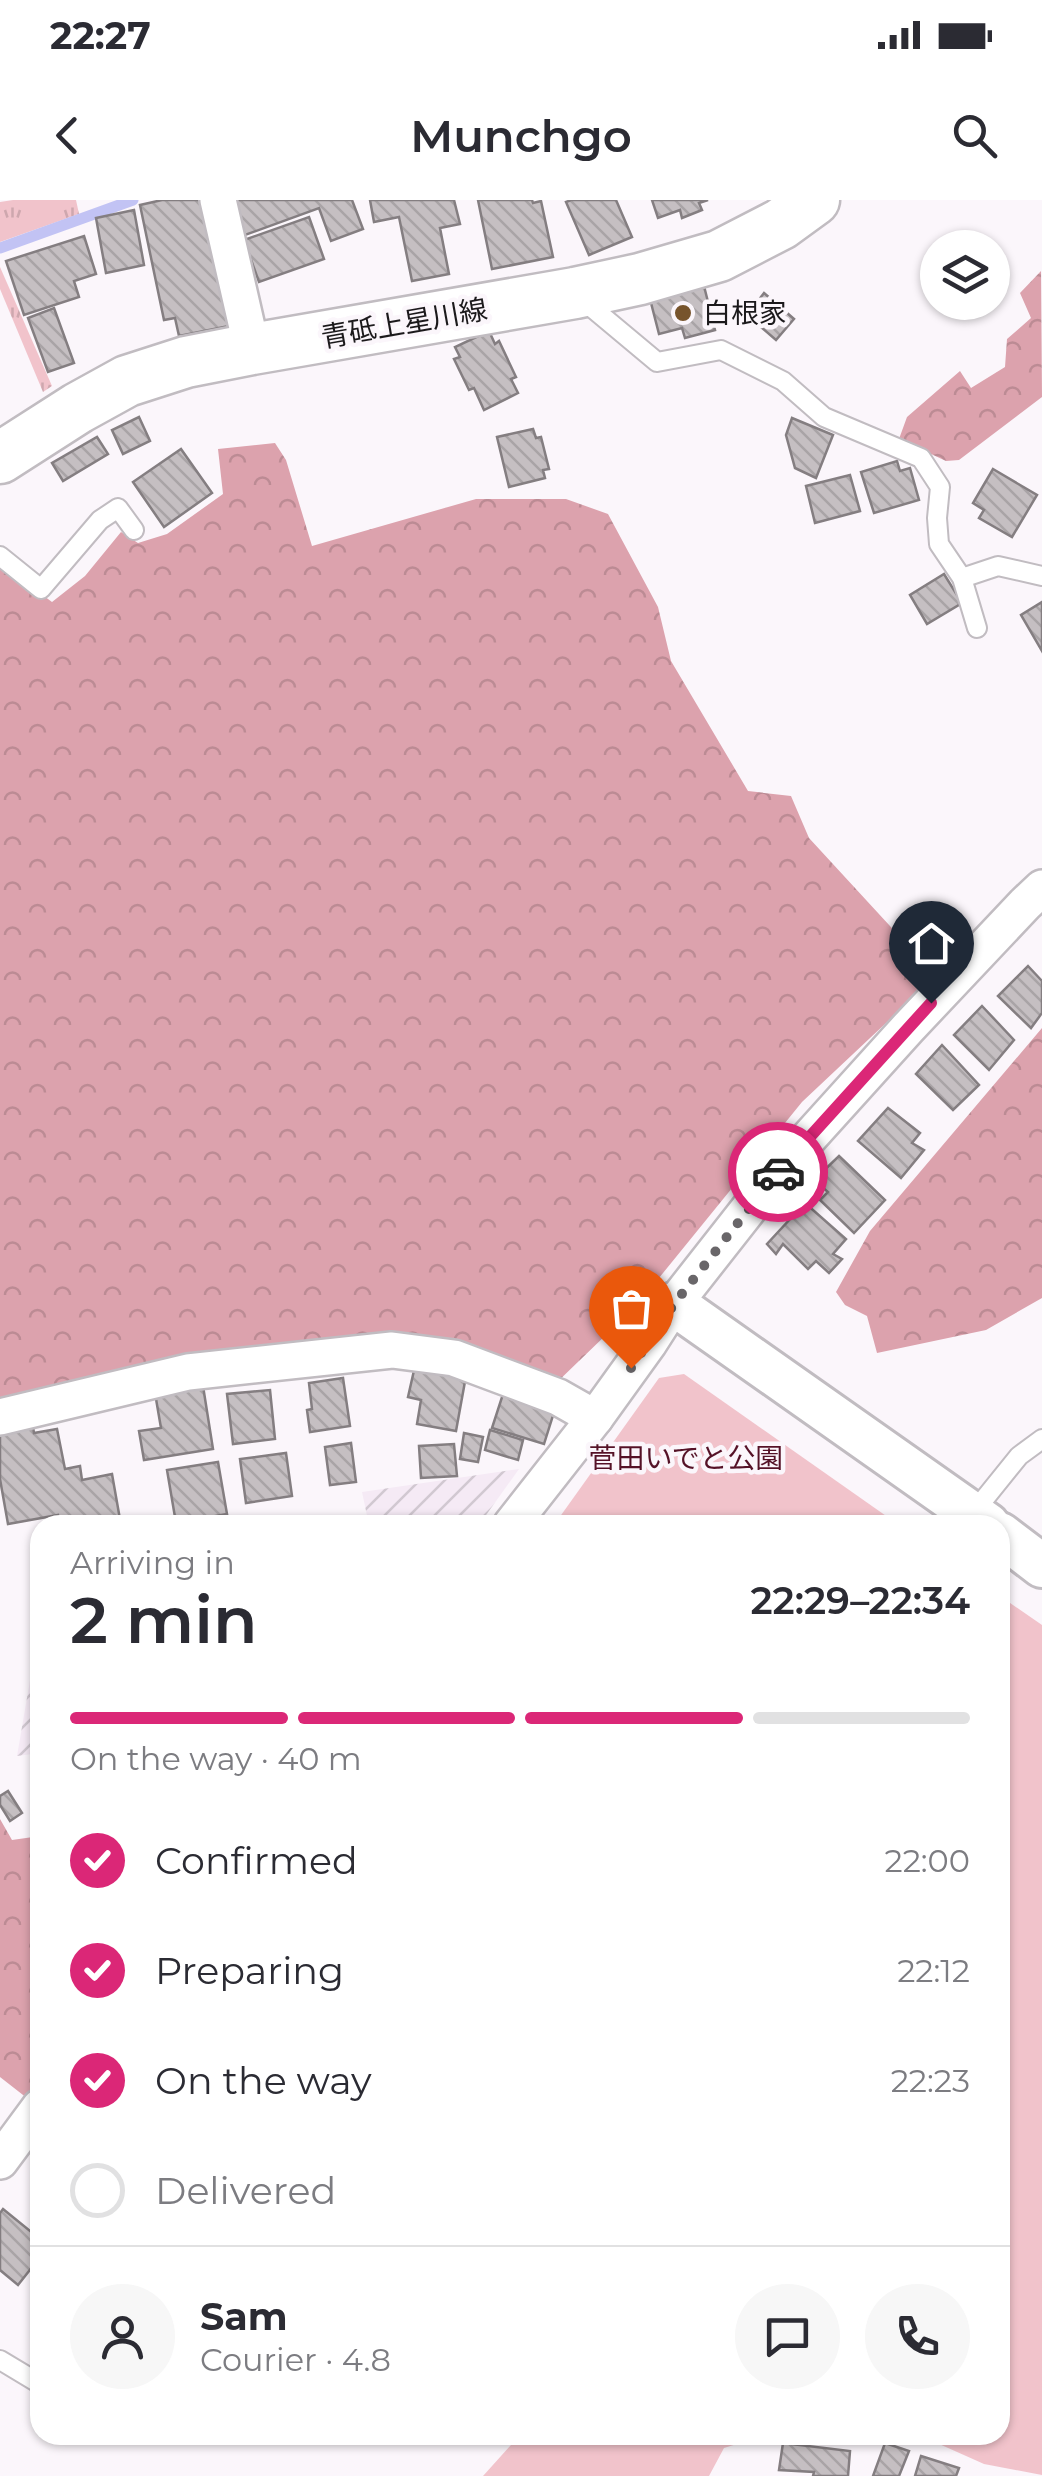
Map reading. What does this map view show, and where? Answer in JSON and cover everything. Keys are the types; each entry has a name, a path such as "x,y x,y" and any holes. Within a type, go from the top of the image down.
{"main road":[{"name":"青砥上星川線","path":"0,458 127,381 186,362 653,276 719,256 781,224 814,200"}],"street":[{"path":"218,200 252,348"},
{"path":"519,1515 595,1418 674,1304 776,1174 908,1028 1036,903"},
{"path":"674,1304 974,1515"},
{"path":"0,1417 188,1372 392,1350 454,1358 558,1397 595,1418"},
{"path":"1010,1542 1042,1566"},
{"path":"0,2162 30,2121"}],"lane":[{"path":"575,293 657,362 721,350 783,381 824,417 921,458 940,487 939,544 962,578 977,628"},
{"path":"0,556 41,590 100,520 118,508 134,530"},
{"path":"962,578 998,566 1042,576"},
{"path":"991,1515 1019,1456 1042,1439"},
{"path":"0,2360 30,2378"}],"shaded area":[{"path":"519,1469 486,1515 367,1515 362,1492"},
{"path":"30,1680 30,1754 17,1756"}],"green space":[{"path":"76,200 79,214 0,242 0,202"},
{"path":"0,267 52,386 43,392 0,289"},
{"path":"1041,271 1042,397 959,460 946,461 899,439 907,417 960,371 971,388 1005,367 1007,339 1031,318 1020,293"},
{"path":"275,443 286,460 312,546 476,499 566,499 608,514 658,607 671,661 748,791 791,796 809,838 936,976 802,1102 637,1305 551,1388 439,1344 0,1407 0,563 52,602 85,576 121,532 138,543 167,534 223,494 218,449"},
{"path":"1042,1028 1042,1298 986,1330 877,1353 867,1316 845,1305 836,1292 870,1231"},
{"name":"菅田いでと公園","path":"684,1374 885,1515 561,1515 659,1378"},
{"path":"1010,1603 1042,1625 1042,2475 984,2464 941,2445 1010,2445"},
{"path":"0,1819 12,1840 30,1837 30,2100 0,2077"},
{"path":"511,2445 734,2445 724,2448 709,2476 483,2476"}],"building":[{"path":"162,200 209,200 234,325 179,336 175,318 164,320 140,205"},
{"path":"233,200 352,200 363,229 331,241 319,208 245,235"},
{"path":"370,200 454,200 460,224 440,228 449,274 412,281 399,217 374,222"},
{"path":"478,200 541,201 553,257 492,269"},
{"path":"616,200 632,237 589,255 566,202"},
{"path":"652,200 708,200 699,203 702,210 682,218 680,210 658,218"},
{"path":"134,210 144,265 106,273 96,218"},
{"path":"309,217 324,259 259,282 244,240"},
{"path":"84,236 96,274 74,281 79,297 24,315 6,261"},
{"path":"704,286 715,330 685,338 682,328 659,334 650,299"},
{"path":"764,293 794,319 776,340 747,315"},
{"path":"54,308 74,363 48,372 28,318"},
{"path":"489,331 495,344 499,341 516,377 511,379 518,393 484,410 454,359 460,357 455,347"},
{"path":"139,417 150,441 123,454 112,430"},
{"path":"792,418 833,435 816,478 795,468 786,435"},
{"path":"533,429 536,438 541,437 549,469 543,470 545,478 509,487 497,437"},
{"path":"97,437 108,454 63,481 52,463"},
{"path":"181,449 212,493 164,527 133,482"},
{"path":"897,461 900,471 910,468 919,500 874,513 861,472"},
{"path":"993,469 1037,495 1012,537 979,518 984,510 973,503"},
{"path":"850,475 860,511 815,523 806,486"},
{"path":"944,574 962,603 927,624 910,595"},
{"path":"1042,602 1042,651 1021,615"},
{"path":"1028,966 1042,981 1042,1013 1031,1028 998,996"},
{"path":"982,1006 1014,1040 989,1070 954,1035"},
{"path":"942,1045 979,1085 953,1110 916,1074"},
{"path":"888,1108 920,1133 912,1143 924,1150 901,1178 858,1141"},
{"path":"839,1156 885,1200 854,1233 820,1200 828,1192 814,1180"},
{"path":"805,1203 846,1239 833,1254 842,1259 829,1273 816,1261 808,1269 783,1244 776,1254 767,1244"},
{"path":"415,1366 466,1376 456,1431 417,1424 421,1400 408,1397"},
{"path":"343,1378 350,1426 310,1432 309,1383"},
{"path":"203,1386 213,1449 144,1460 139,1431 161,1428 155,1393"},
{"path":"270,1390 275,1439 233,1444 227,1394"},
{"path":"503,1394 555,1409 544,1444 492,1428"},
{"path":"33,1427 34,1433 57,1429 65,1469 80,1466 82,1480 112,1474 119,1515 30,1515 30,1520 8,1524 0,1479 0,1433"},
{"path":"490,1430 523,1440 518,1460 485,1450"},
{"path":"464,1433 483,1437 478,1462 460,1459"},
{"path":"351,1443 356,1482 330,1485 325,1447"},
{"path":"454,1444 457,1476 421,1478 419,1446"},
{"path":"286,1453 292,1496 246,1503 240,1459"},
{"path":"218,1462 227,1514 175,1515 167,1470"},
{"path":"8,1791 22,1813 10,1821 0,1805 0,1796"},
{"path":"3,2209 30,2231 30,2270 18,2285 0,2270"},
{"path":"783,2445 850,2451 848,2476 813,2476 814,2472 779,2470"},
{"path":"884,2445 909,2451 899,2476 873,2476"},
{"path":"921,2456 959,2468 956,2476 915,2476"}],"waterway":[{"path":"0,248 133,200"}],"way so far":[{"path":"631,1368 674,1304 778,1172"}],"place":[{"name":"白根家","path":"683,313"}],"route":[{"path":"778,1172 931,1003"}]}
